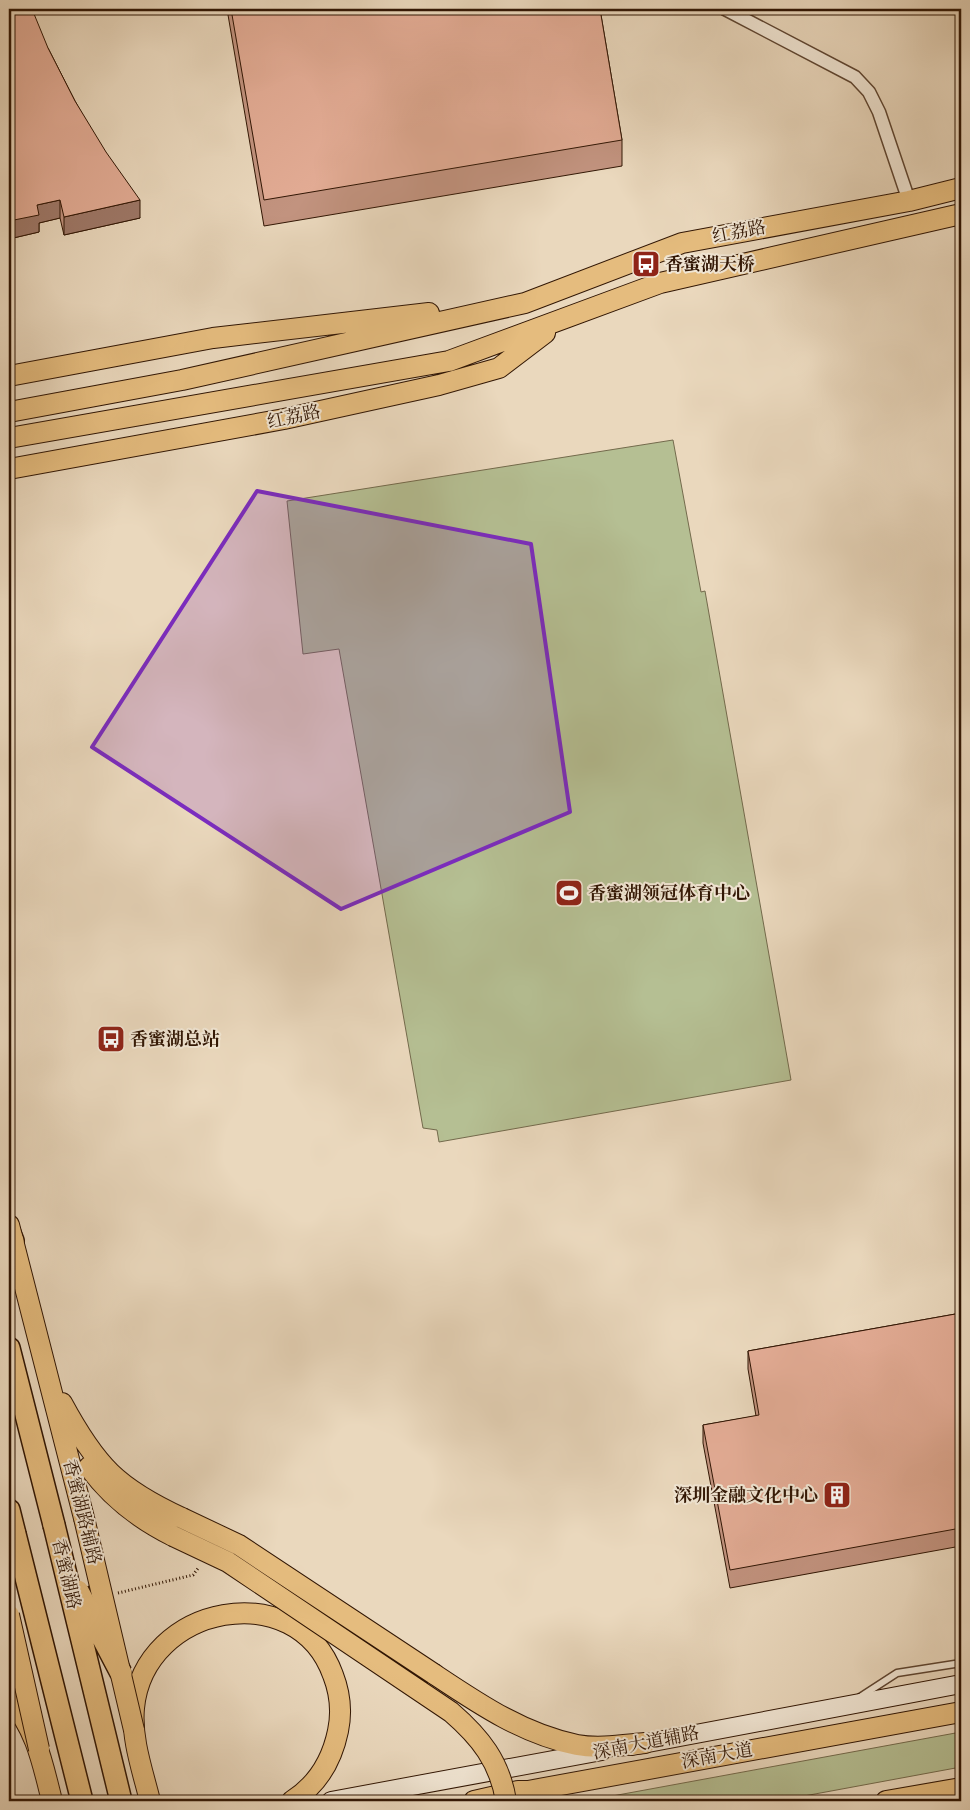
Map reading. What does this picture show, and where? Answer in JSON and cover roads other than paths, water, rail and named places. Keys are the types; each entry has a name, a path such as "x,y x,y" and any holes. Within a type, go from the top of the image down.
{"highway":[{"name":"香蜜湖路","path":"9,1348 121,1801"},
{"path":"9,1510 82,1801"},
{"path":"63,1561 120,1673"}],"main road":[{"name":"红荔路","path":"9,412 182,380 526,303 682,243 909,201 961,188"},
{"name":"红荔路","path":"9,438 187,405 449,362 660,283 961,214"},
{"name":"红荔路","path":"9,376 213,338 526,303"},
{"name":"红荔路","path":"9,469 284,420 439,385 500,368 562,320"},
{"name":"香蜜湖路辅路","path":"10,1232 84,1518 150,1801"},
{"path":"44,1362 71,1418 98,1462 136,1494 239,1545 491,1712 522,1728 578,1745 609,1746 645,1743"},
{"path":"59,1420 94,1475 111,1494 143,1520 228,1562 451,1712 472,1731 497,1765 506,1801"},
{"path":"134,1730 134,1709 144,1673 167,1641 184,1628 223,1615 247,1613 270,1616 289,1624 307,1637 321,1652 337,1686 340,1704 340,1724 336,1744 328,1762 317,1780 303,1794 292,1801"},
{"path":"9,1616 52,1801"},
{"name":"深南大道辅路","path":"331,1801 961,1684"},
{"path":"9,1699 27,1723 39,1750"},
{"name":"深南大道","path":"474,1801 518,1791 528,1791 961,1712"},
{"path":"886,1801 961,1788"}],"street":[{"path":"725,9 855,77 870,92 879,112 909,201"}],"lane":[{"path":"849,1704 897,1674 961,1663"}],"place":[{"name":"香蜜湖天桥","path":"646,264"},
{"name":"香蜜湖领冠体育中心","path":"569,893"},
{"name":"香蜜湖总站","path":"111,1039"},
{"name":"深圳金融文化中心","path":"837,1495"}]}
